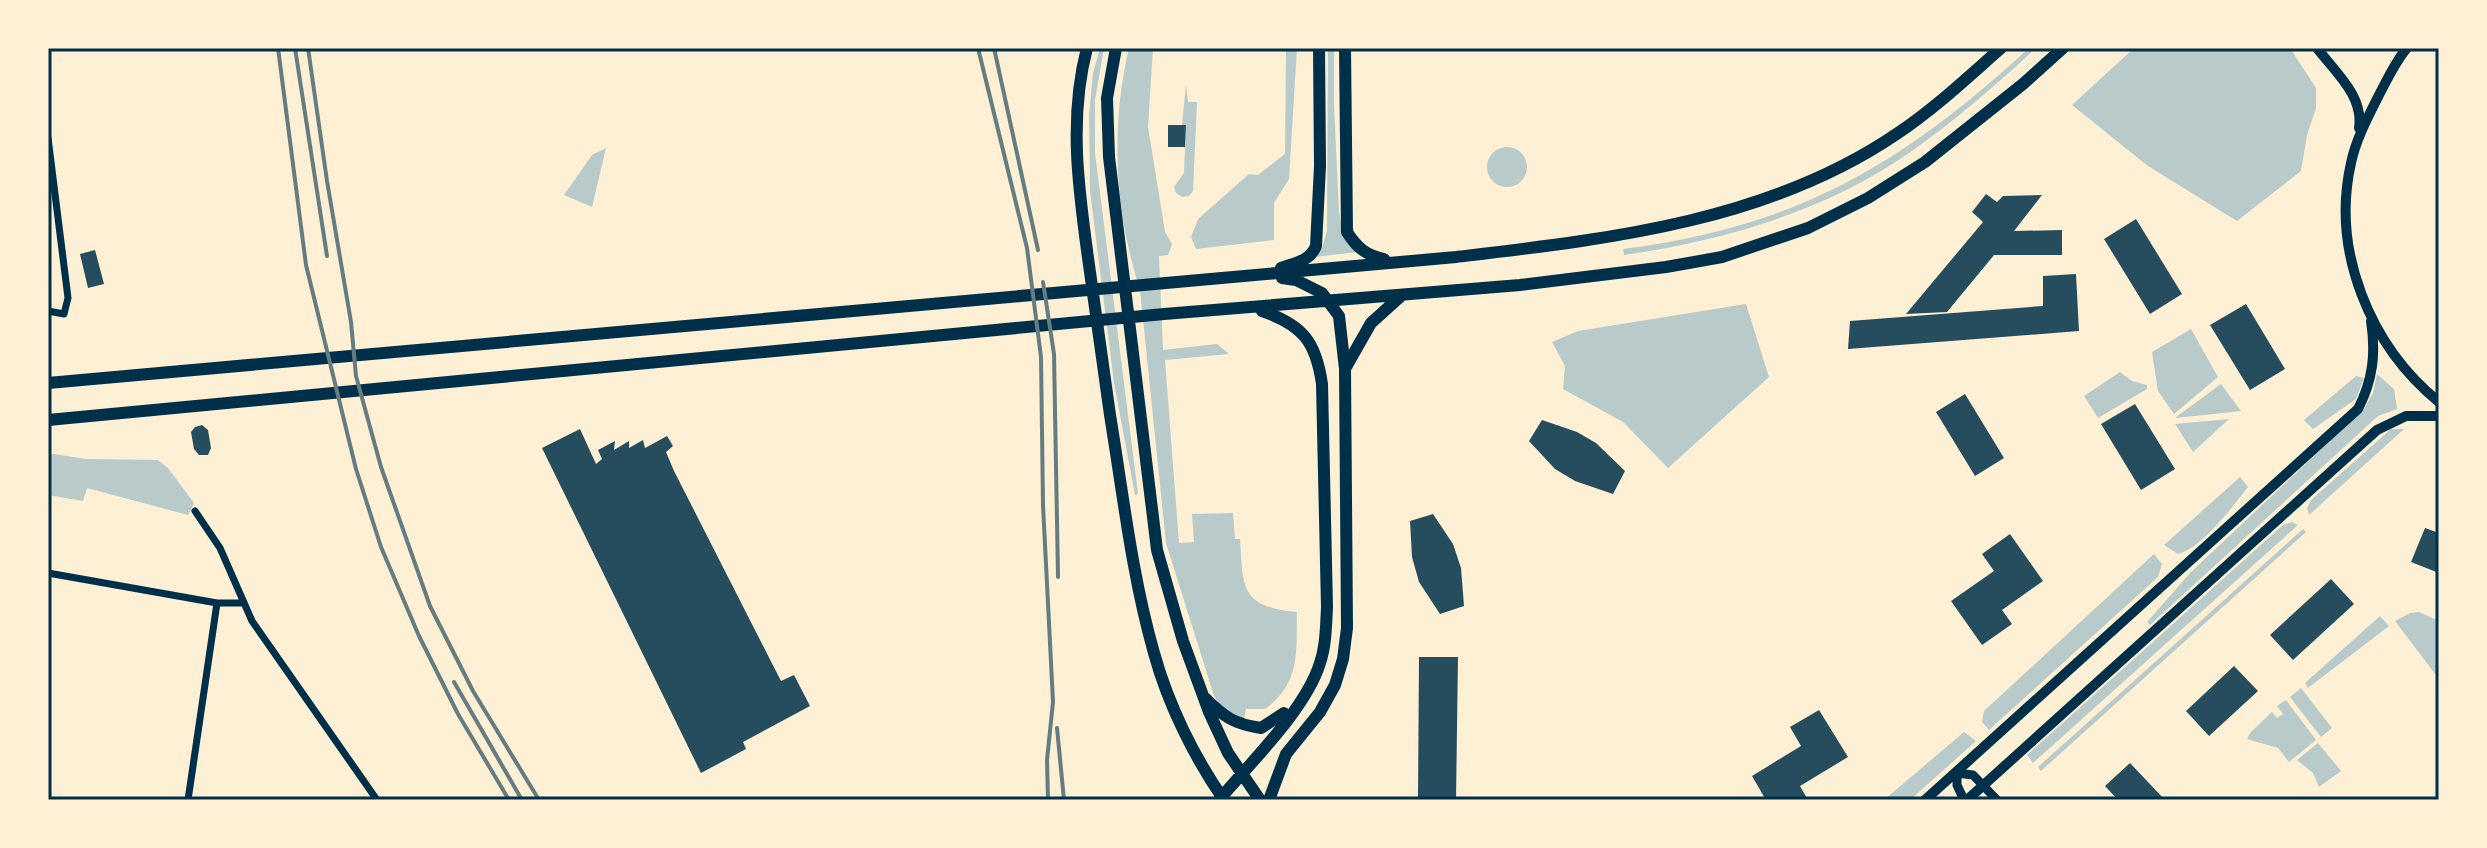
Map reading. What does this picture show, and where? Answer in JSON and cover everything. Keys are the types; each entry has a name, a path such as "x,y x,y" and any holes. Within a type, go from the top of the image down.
{"main road":[{"path":"1087,48 1078,91 1075,146 1100,347 1134,563 1153,652 1166,690 1222,799 1310,688 1323,654 1327,607 1322,384 1318,356 1308,338 1297,327 1255,308"},
{"path":"1116,48 1107,98 1109,157 1157,550 1203,697 1228,753 1260,800"},
{"path":"1263,275 1305,259 1316,246 1320,166 1319,48"},
{"path":"1345,48 1347,232 1359,249 1373,257 1399,261"},
{"path":"48,383 1163,285 1551,246 1636,232 1717,215 1779,194 1843,166 1898,133 2001,48"},
{"path":"48,420 1164,314 1520,285 1722,257 1808,228 1868,198 1925,162 2063,48"},
{"path":"1925,800 2358,409 2369,389 2375,340 2353,264 2346,206 2360,117 2353,96 2317,48"},
{"path":"2357,142 2407,48"},
{"path":"1263,275 1304,283 1330,301 1339,316 1345,369 1347,628 1343,659 1328,699 1286,754 1269,800"},
{"path":"1345,369 1371,323 1402,295"},
{"path":"2371,321 2415,379 2439,402"},
{"path":"1966,800 2377,430 2406,416 2439,416"},
{"path":"1203,697 1233,721 1261,728 1287,711 1310,688"}],"street":[{"path":"48,138 68,298 64,314 48,311"},
{"path":"195,511 220,548 252,621 377,800"},
{"path":"48,573 217,603 242,603"},
{"path":"188,800 217,603"},
{"path":"1966,800 1957,785 1957,773 1973,775 1997,800"}],"shaded area":[{"path":"1100,48 1104,48 1095,100 1095,153 1138,494 1135,495 1114,383 1090,191 1089,115 1093,73"},
{"path":"1129,48 1153,48 1148,127 1165,232 1172,244 1168,255 1159,256 1163,350 1217,344 1229,354 1165,360 1179,543 1194,542 1192,514 1233,513 1235,539 1240,539 1242,570 1248,592 1264,605 1297,612 1296,653 1291,677 1277,699 1265,709 1246,709 1244,718 1227,711 1214,696 1166,543 1140,290 1125,231 1118,170 1119,109"},
{"path":"1286,48 1297,48 1289,179 1274,203 1274,240 1196,249 1191,237 1198,219 1249,174 1258,175 1285,154"},
{"path":"1328,48 1334,48 1339,213 1342,227 1358,252 1314,257 1322,248 1327,231"},
{"path":"2029,48 2036,48 1942,129 1876,174 1843,192 1736,232 1624,255 1623,249 1685,239 1742,224 1794,206 1843,184 1936,126"},
{"path":"2134,48 2290,48 2316,88 2316,108 2307,135 2301,171 2237,221 2148,166 2072,105"},
{"path":"1186,85 1188,102 1197,102 1193,191 1189,196 1182,197 1174,187 1184,173 1186,126 1182,125"},
{"path":"1507,147 1521,153 1527,167 1521,181 1507,187 1493,181 1487,167 1493,153"},
{"path":"606,148 592,207 564,195 592,155"},
{"path":"1746,304 1769,377 1668,468 1623,422 1563,389 1565,366 1552,342 1578,331"},
{"path":"2191,329 2218,377 2174,414 2158,391 2152,352"},
{"path":"2120,372 2132,381 2147,385 2147,389 2098,418 2084,396"},
{"path":"2377,374 2394,389 2397,409 2378,416 2150,625 2147,622 2190,573 2364,409 2373,393"},
{"path":"2356,376 2364,378 2356,399 2313,429 2304,420"},
{"path":"2221,384 2241,411 2176,418 2176,417"},
{"path":"2229,419 2193,452 2175,424"},
{"path":"2391,429 2404,429 2309,515 2307,508 2311,500"},
{"path":"48,455 86,459 158,460 168,468 194,503 188,515 87,488 83,501 48,495"},
{"path":"2240,477 2248,487 2197,544 2178,554 2164,545"},
{"path":"2292,522 2298,525 2033,763 2027,755 2283,525"},
{"path":"2303,529 2306,532 2041,771 2038,767"},
{"path":"2154,554 2162,564 2158,577 1989,730 1982,722 1984,711"},
{"path":"2419,612 2439,621 2439,671 2436,675 2395,621"},
{"path":"2380,616 2389,626 2308,688 2305,683"},
{"path":"2301,688 2332,728 2321,737 2290,697"},
{"path":"2286,700 2316,740 2289,762 2278,748 2247,739 2272,712 2277,718 2283,714 2277,706"},
{"path":"1964,732 1976,741 1910,800 1884,800"},
{"path":"2318,743 2341,771 2319,787 2313,773 2297,760"}],"building":[{"path":"1168,125 1186,125 1185,147 1168,147"},
{"path":"1986,194 1997,202 2003,196 2042,195 2014,231 2062,230 2062,255 1994,255 1947,312 1906,314 1983,222 1972,212"},
{"path":"2136,219 2182,294 2150,314 2104,239"},
{"path":"95,250 104,284 88,288 80,254"},
{"path":"2076,274 2079,331 1848,349 1850,321 2043,306 2043,276"},
{"path":"2246,304 2285,369 2250,390 2210,325"},
{"path":"1965,394 2004,458 1975,476 1936,412"},
{"path":"2135,404 2175,469 2141,490 2101,424"},
{"path":"1542,420 1577,432 1596,443 1625,471 1613,494 1575,481 1555,469 1529,441"},
{"path":"202,425 208,430 211,448 208,455 199,455 194,449 191,432"},
{"path":"580,429 596,464 602,459 598,450 615,441 614,450 629,441 629,448 643,440 645,448 667,436 673,446 666,452 674,471 781,681 794,675 810,706 743,742 746,749 701,773 542,448"},
{"path":"1433,514 1453,544 1461,568 1464,606 1440,614 1419,582 1412,557 1410,521"},
{"path":"2425,528 2439,533 2439,573 2411,562"},
{"path":"2010,534 2043,581 2002,610 2012,624 1982,645 1951,601 1994,571 1982,554"},
{"path":"2331,579 2354,604 2293,660 2270,635"},
{"path":"1419,657 1458,657 1456,800 1418,800"},
{"path":"2234,666 2258,691 2209,736 2186,711"},
{"path":"1819,710 1848,757 1800,786 1808,800 1766,800 1752,776 1801,746 1790,727"},
{"path":"2130,763 2165,800 2118,800 2105,786"}],"railway":[{"path":"278,48 306,265 356,469 381,547 419,636 458,714 509,800"},
{"path":"295,48 327,256"},
{"path":"308,48 351,322 356,376 381,467 430,606 473,691 539,800"},
{"path":"978,48 1027,248 1041,357 1043,505 1053,702 1047,760 1048,800"},
{"path":"994,48 1038,250"},
{"path":"1043,282 1054,354 1058,577"},
{"path":"454,682 522,800"},
{"path":"1057,728 1064,800"}]}
